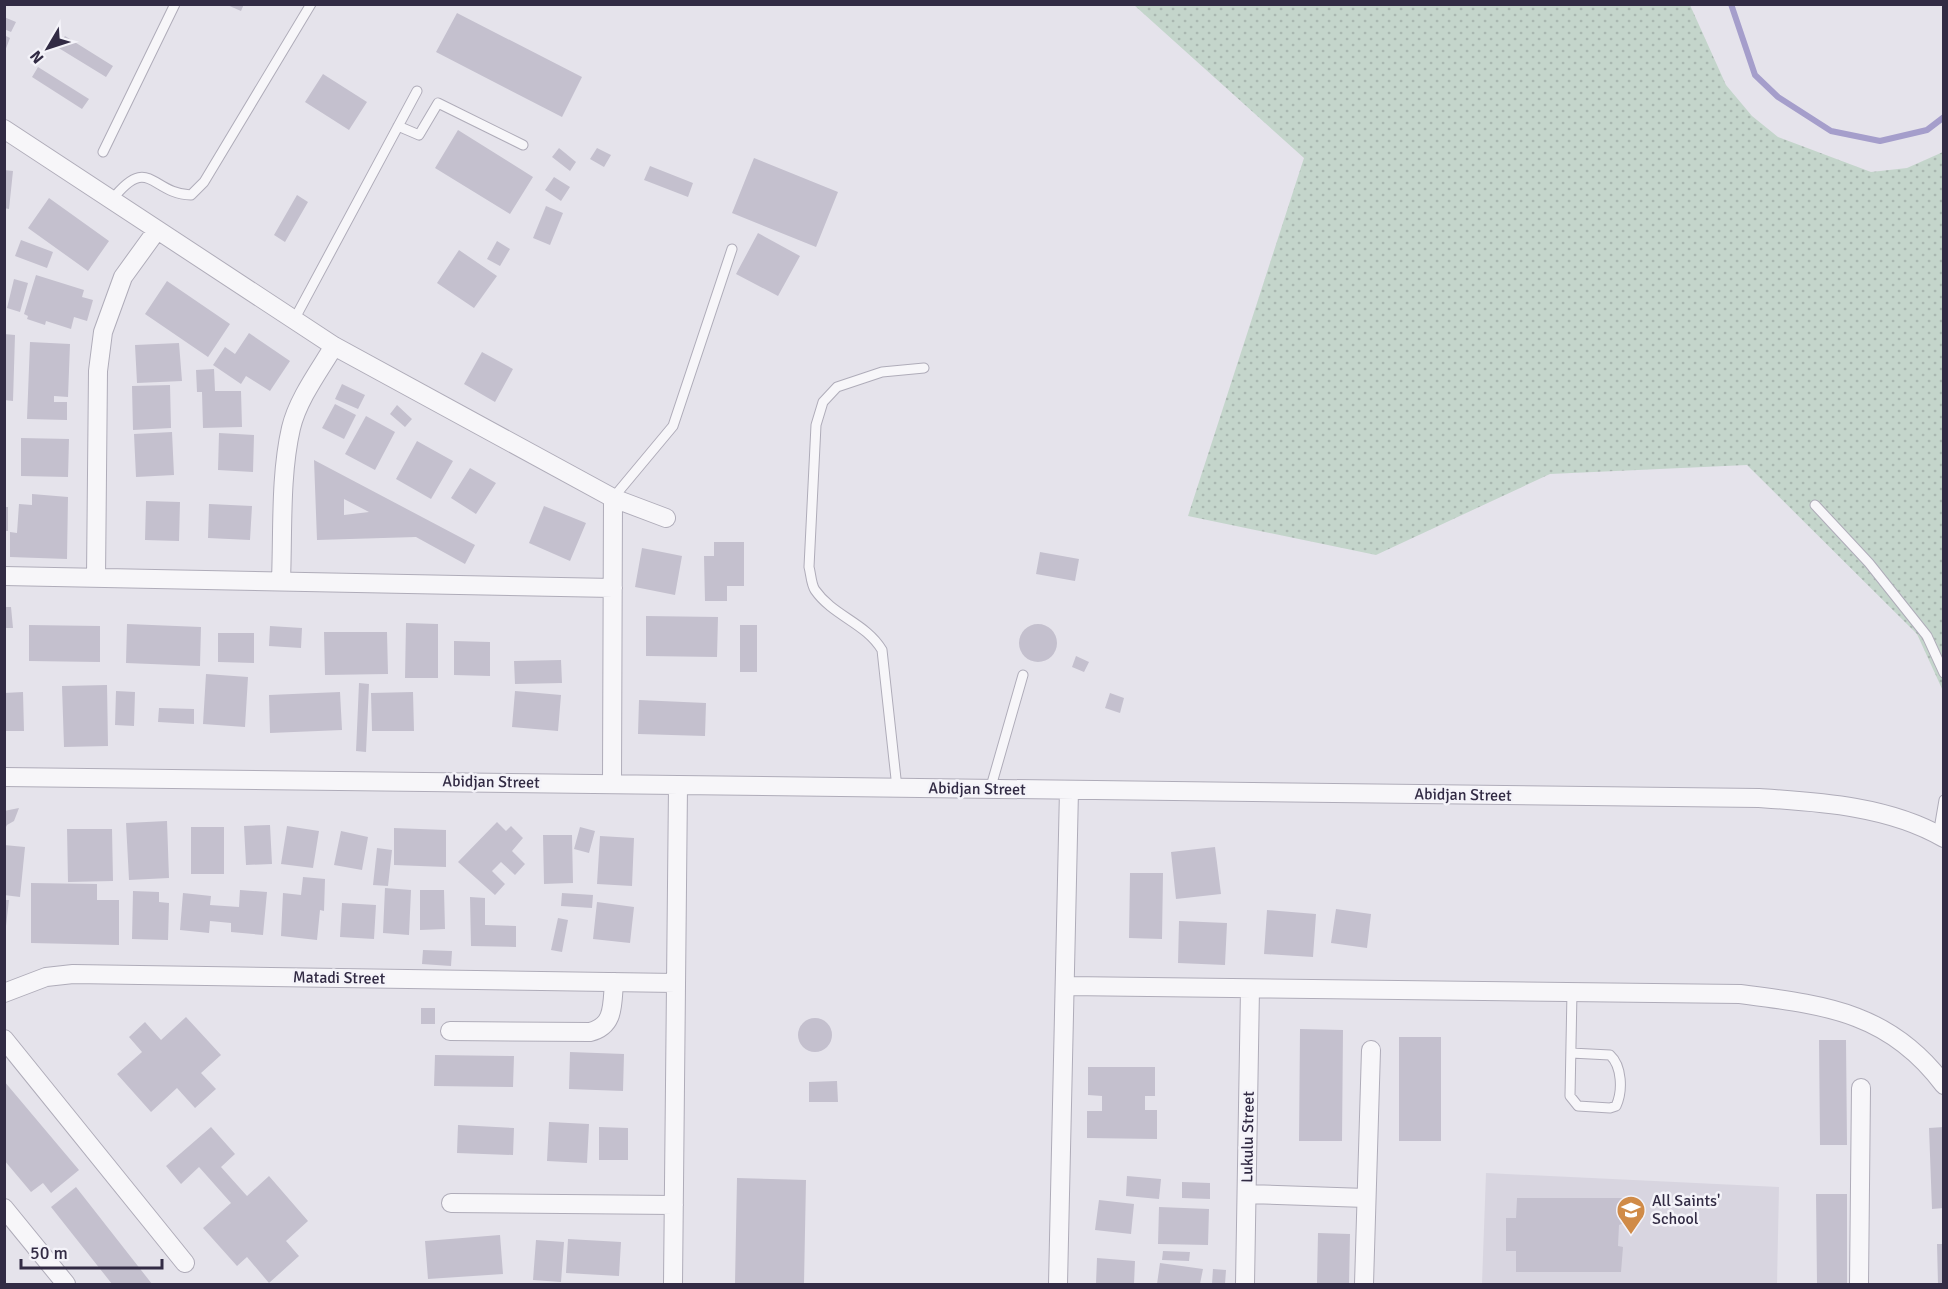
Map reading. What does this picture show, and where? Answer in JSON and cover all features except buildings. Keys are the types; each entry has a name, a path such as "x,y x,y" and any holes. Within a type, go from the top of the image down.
{"street":[{"path":"4,129 334,346 613,498 666,518"},
{"path":"96,577 98,371 103,332 123,277 157,230"},
{"path":"281,580 287,457 291,426 305,394 334,346"},
{"path":"612,784 613,498"},
{"path":"4,576 613,588"},
{"name":"Abidjan Street","path":"4,777 1759,798 1828,802 1892,817 1941,836"},
{"path":"673,1284 678,786"},
{"path":"1058,1284 1070,790"},
{"name":"Matadi Street","path":"4,993 46,977 73,975 676,982"},
{"path":"450,1030 590,1032 601,1029 610,1018 614,982"},
{"path":"1067,986 1740,994 1821,1005 1884,1029 1910,1049 1944,1085"},
{"name":"Lukulu Street","path":"1245,1284 1250,988"},
{"path":"4,1039 185,1263"},
{"path":"1364,1284 1371,1050"},
{"path":"1859,1284 1861,1088"},
{"path":"1247,1194 1366,1198"},
{"path":"451,1203 674,1205"},
{"path":"4,1208 66,1284"}],"lane":[{"path":"103,152 175,4"},
{"path":"111,201 125,183 138,177 151,178 176,195 191,195 198,189 311,4"},
{"path":"294,320 417,91"},
{"path":"398,126 419,135 438,103 523,145"},
{"path":"613,498 673,426 732,249"},
{"path":"897,789 882,650 873,635 828,604 814,588 809,567 816,425 823,402 837,387 882,372 924,368"},
{"path":"1815,505 1869,563 1927,636 1944,672"},
{"path":"990,790 1023,675"},
{"path":"1941,836 1944,800"},
{"path":"1571,1053 1610,1055 1616,1061 1620,1068 1616,1106 1610,1108 1578,1106 1572,1102 1570,1096 1572,992"}],"shaded area":[{"name":"All Saints' School","path":"1486,1173 1779,1187 1777,1284 1482,1284"}],"green space":[{"path":"1134,5 1690,5 1726,85 1752,116 1778,137 1871,172 1907,168 1943,152 1943,691 1917,634 1747,465 1550,474 1376,555 1188,516 1304,158"}],"waterway":[{"path":"1731,4 1755,75 1778,97 1831,131 1880,141 1927,130 1944,117"}],"place":[{"name":"All Saints' School","path":"1631,1236"}]}
